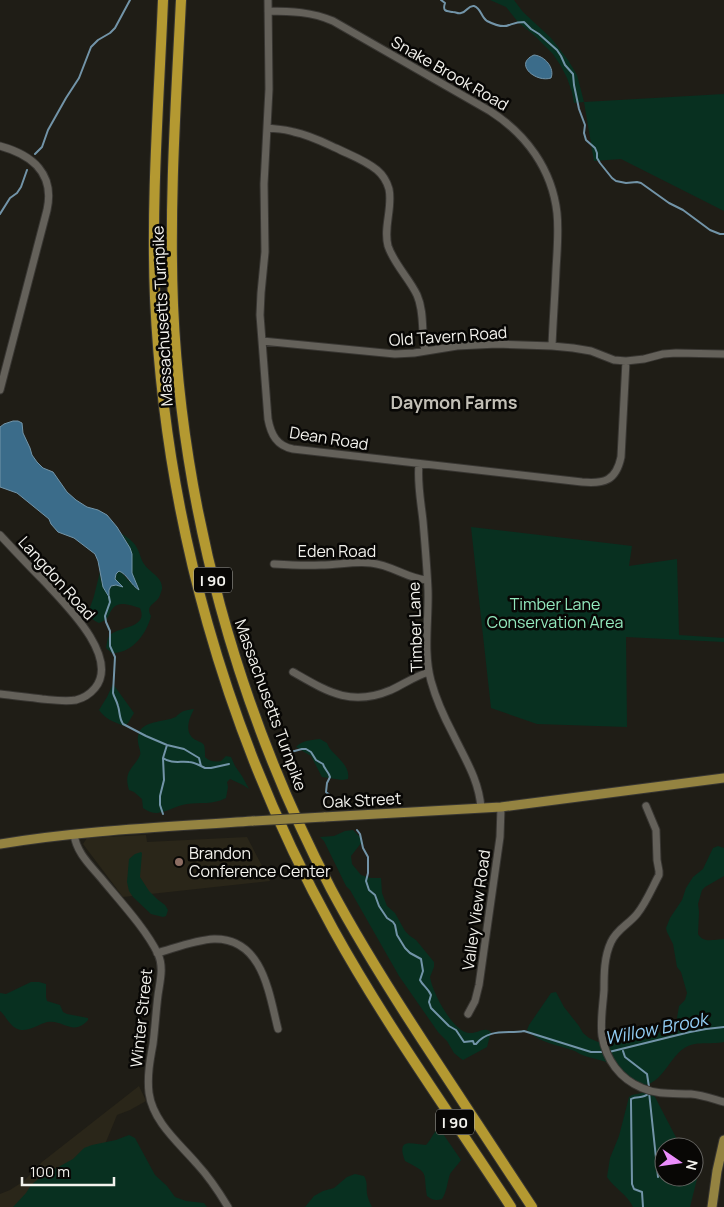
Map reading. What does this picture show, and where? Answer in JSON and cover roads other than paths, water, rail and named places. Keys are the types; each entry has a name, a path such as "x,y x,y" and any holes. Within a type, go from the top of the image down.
{"highway":[{"name":"Massachusetts Turnpike","path":"164,0 154,230 158,344 174,480 188,547 210,635 236,715 261,779 312,889 372,995 512,1207"},
{"name":"Massachusetts Turnpike","path":"181,0 172,220 172,281 176,349 182,416 193,484 212,573 229,638 272,760 301,829 332,890 384,982 532,1207"}],"main road":[{"name":"Oak Street","path":"0,844 74,834 253,821 501,807 724,778"},
{"path":"712,1207 724,1140"}],"street":[{"name":"Dean Road","path":"268,0 269,75 264,184 265,252 260,305 268,419 278,443 293,449 582,482 604,482 615,474 622,457 626,361"},
{"name":"Snake Brook Road","path":"268,11 310,13 333,21 490,111 523,138 541,163 550,183 556,205 557,232 552,346"},
{"path":"267,128 311,137 356,158 381,174 387,185 390,197 387,241 394,260 414,289 420,302 424,352"},
{"path":"0,146 20,153 38,166 46,181 49,197 0,390"},
{"name":"Old Tavern Road","path":"262,341 386,354 404,354 457,346 488,344 552,346 583,349 614,360 626,361 676,353 724,354"},
{"name":"Timber Lane","path":"419,464 427,580 426,648 429,672 446,720 475,778 480,808"},
{"name":"Langdon Road","path":"0,535 80,622 99,655 102,671 97,685 86,696 79,699 58,700 0,694"},
{"name":"Eden Road","path":"274,564 307,566 371,563 427,580"},
{"path":"294,672 329,691 358,698 374,696 429,672"},
{"path":"646,806 656,830 659,874 642,907 613,937 607,951 604,968 602,1035 606,1050 614,1066 629,1081 644,1089 668,1094 694,1095 724,1102"},
{"name":"Valley View Road","path":"468,1014 475,1001 479,984 500,836 501,807"},
{"name":"Winter Street","path":"74,834 77,846 86,860 138,924 152,943 160,959 161,970 154,1036 148,1069 150,1098 158,1118 208,1176 228,1207"},
{"path":"157,953 213,939 231,942 239,946 252,956 262,972 278,1029"}],"water":[{"path":"534,55 548,63 552,70 551,78 539,78 526,68 528,59"},
{"path":"13,421 22,423 23,433 37,462 43,468 53,472 67,492 76,500 87,507 107,515 117,527 130,548 132,554 132,573 139,590 119,571 115,579 123,587 111,586 109,597 103,587 95,554 74,538 58,532 49,519 17,493 0,487 0,427"}],"waterway":[{"path":"35,154 42,147 48,130 79,78 91,47 115,28 130,0"},
{"path":"441,0 445,3 444,8 447,11 461,13 474,6 489,22 504,26 524,22 539,34 557,50 565,65 573,74 579,109 585,125 584,133 586,140 595,148 597,158 612,178 626,183 641,183 710,230 724,234"},
{"path":"0,214 10,198 21,187 27,170"},
{"name":"Willow Brook","path":"109,597 110,602 105,616 110,631 110,646 115,657 113,693 123,724 167,745 184,749 199,758 201,766 205,768 229,764"},
{"path":"163,814 160,796 164,780 163,758 167,745"},
{"name":"Willow Brook","path":"287,753 302,749 311,752 316,760 323,764 330,777 326,792 340,806"},
{"path":"163,758 172,762 192,762 201,766"},
{"name":"Willow Brook","path":"357,830 368,857 366,881 369,890 375,895 379,906 387,918 395,925 397,935 405,948 421,959 423,971 420,980 431,995 429,1002 431,1008 449,1026 456,1030 464,1042 473,1041 476,1044 481,1039 492,1034 524,1031 591,1052 605,1052"},
{"name":"Willow Brook","path":"609,1052 690,1032 724,1027"},
{"path":"623,1051 625,1057 647,1074 649,1087"},
{"path":"649,1092 654,1139"},
{"path":"643,1207 642,1192 634,1189 632,1184 631,1099 649,1093"}],"place":[{"name":"Brandon Conference Center","path":"179,862"}],"district":[{"name":"Daymon Farms","path":"454,402"}],"park label":[{"name":"Timber Lane Conservation Area","path":"555,613"}]}
